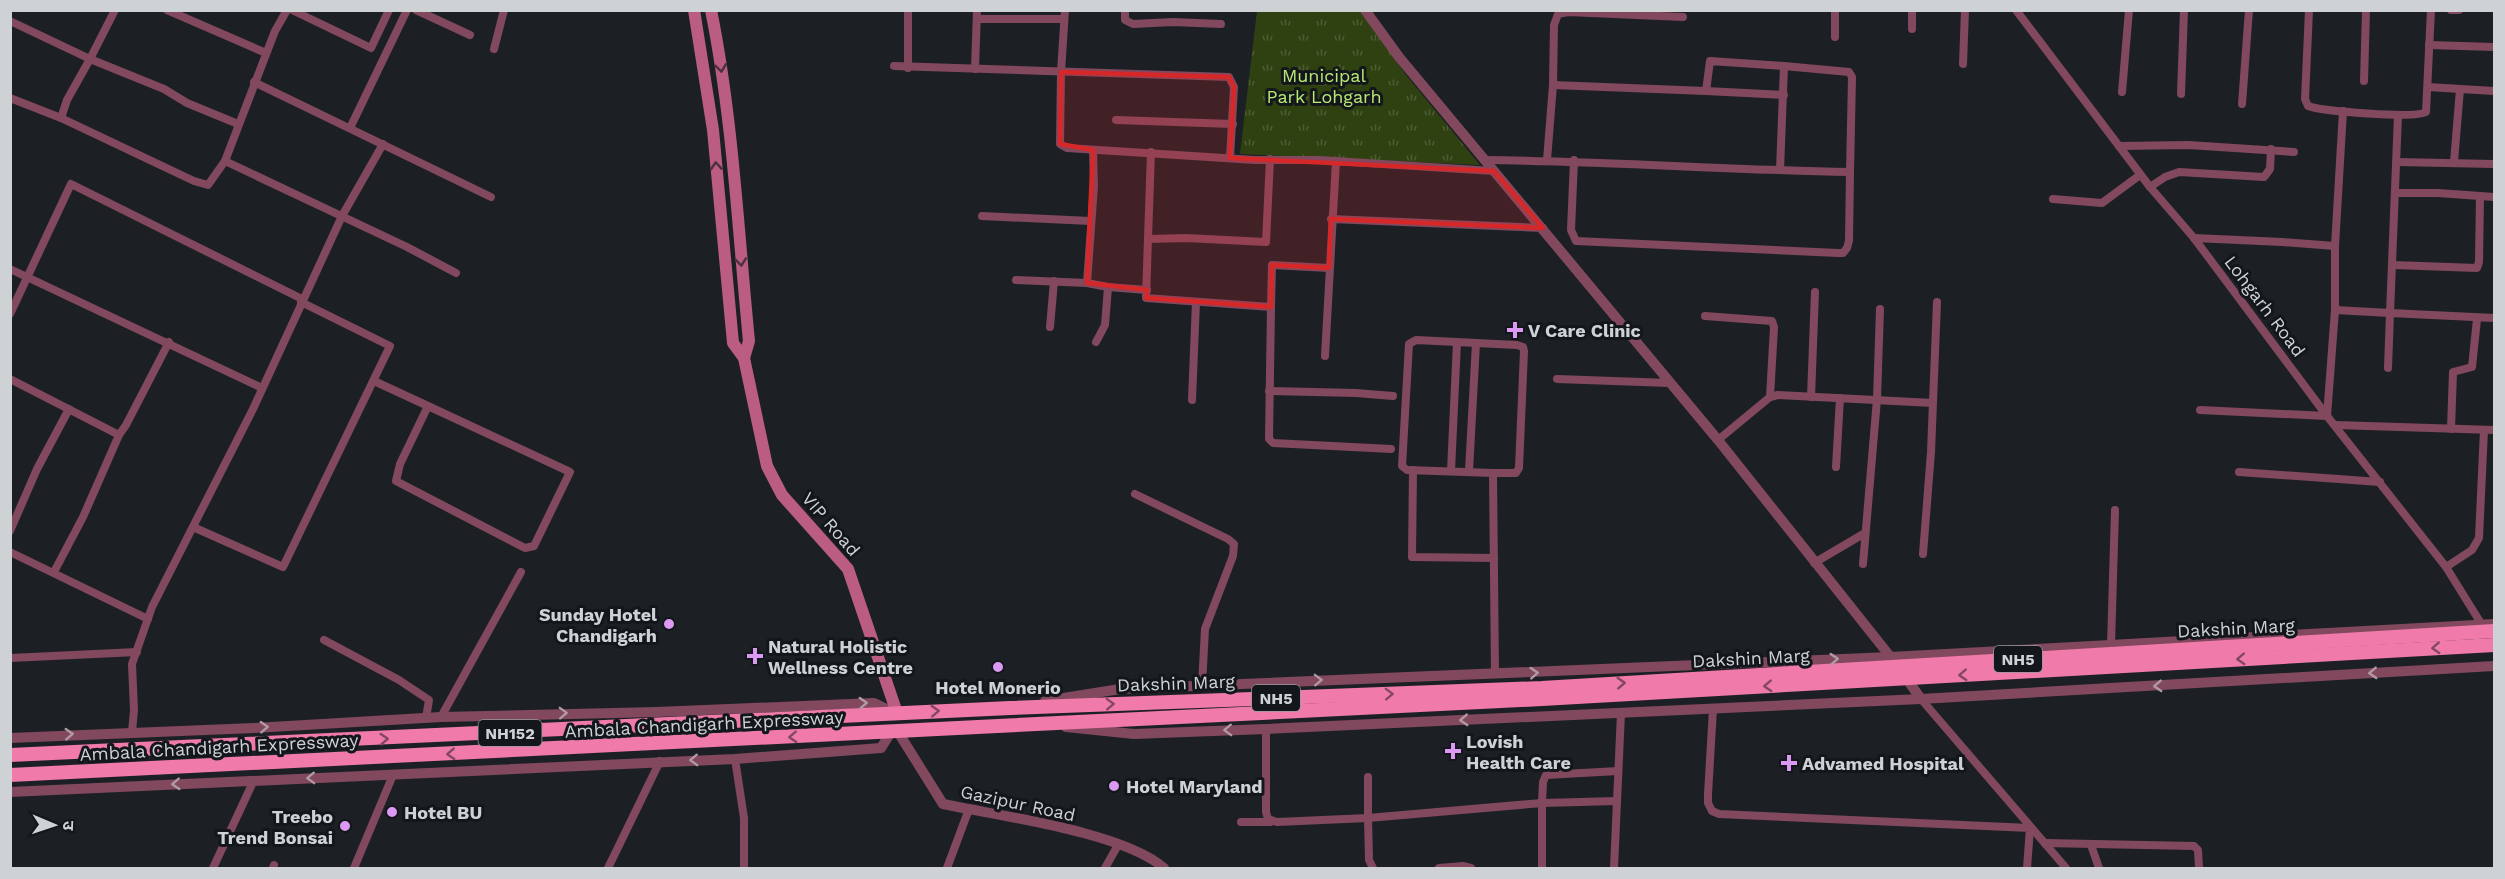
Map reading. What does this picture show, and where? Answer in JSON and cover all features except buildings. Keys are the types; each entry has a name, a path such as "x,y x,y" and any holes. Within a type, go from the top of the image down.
{"highway":[{"name":"Dakshin Marg","path":"1010,708 1542,694 2488,628"},
{"name":"NH5","path":"1040,725 1542,694 2494,645"},
{"name":"Ambala Chandigarh Expressway","path":"10,755 1010,708"},
{"name":"Ambala Chandigarh Expressway","path":"10,775 1040,725"}],"main road":[{"path":"694,10 713,130 733,343 744,358"},
{"path":"711,10 720,54 729,131 749,341 744,358"},
{"name":"VIP Road","path":"744,358 768,466 782,495 848,569 897,713"}],"street":[{"path":"61,118 67,100 115,10"},
{"path":"167,10 266,53"},
{"path":"10,98 61,118 194,181 208,185 225,161 254,82 287,10"},
{"path":"292,10 372,48 389,10"},
{"path":"350,128 407,10"},
{"path":"416,10 470,35"},
{"path":"494,49 504,10"},
{"path":"908,10 908,68"},
{"path":"1125,10 1125,20 1133,24 1173,22 1221,24"},
{"path":"1365,10 1399,57 1718,440 1921,699 2066,868"},
{"path":"1834,37 1835,10"},
{"path":"1912,10 1912,29"},
{"path":"1963,64 1965,10"},
{"name":"Lohgarh Road","path":"2016,10 2140,175 2194,238 2327,416 2445,567 2488,628"},
{"path":"2122,92 2128,10"},
{"path":"2181,94 2184,10"},
{"path":"2242,104 2249,10"},
{"path":"2309,10 2306,104 2311,108 2398,115 2421,115 2426,112 2431,10"},
{"path":"2364,81 2366,10"},
{"path":"2451,10 2459,10"},
{"path":"1547,160 1553,86 1554,25 1558,14 1568,12 1683,17"},
{"path":"975,69 977,15 1065,15 1060,144 1067,148 1255,160 1336,161 1494,171"},
{"path":"10,21 90,59 164,88 187,103 238,124"},
{"path":"2429,45 2494,47"},
{"path":"1574,160 1571,230 1576,241 1843,253 1847,248 1851,74 1833,69 1710,61 1706,91"},
{"path":"894,66 1229,77 1234,87 1230,158"},
{"path":"1780,171 1784,66"},
{"path":"254,82 491,197"},
{"path":"1553,86 1784,95"},
{"path":"2428,87 2494,90"},
{"path":"2454,162 2460,88"},
{"path":"2200,410 2327,416 2335,310 2343,111"},
{"path":"2388,368 2398,115"},
{"path":"1116,120 1233,124"},
{"path":"132,732 134,710 132,664 148,619 262,388 342,216 383,144"},
{"path":"2119,146 2188,145 2294,152"},
{"path":"2150,187 2165,177 2179,172 2264,177 2270,169 2271,149"},
{"path":"1087,283 1094,186 1093,150"},
{"path":"1151,152 1146,298 1271,307"},
{"path":"1148,239 1186,238 1266,242 1270,159"},
{"path":"1484,160 1574,160 1780,171 1850,172"},
{"path":"225,161 456,273"},
{"path":"1325,356 1336,161"},
{"path":"2397,162 2494,164"},
{"path":"2053,199 2102,203 2140,175"},
{"path":"10,314 72,184 390,346 283,567 193,527"},
{"path":"2395,193 2494,197"},
{"path":"2393,265 2477,268 2480,196"},
{"path":"982,216 1090,221"},
{"path":"1331,219 1543,228"},
{"path":"2194,238 2336,246"},
{"path":"1329,268 1272,266 1269,439 1273,443 1392,449"},
{"path":"10,269 169,342 262,388"},
{"path":"1016,280 1087,283 1147,290"},
{"path":"1050,327 1054,281"},
{"path":"1096,342 1105,325 1108,287"},
{"path":"1811,396 1815,292"},
{"path":"1192,400 1197,302"},
{"path":"1923,554 1937,302"},
{"path":"1863,564 1877,399 1880,309"},
{"path":"2335,310 2477,319 2494,318"},
{"path":"1705,316 1772,321 1774,327 1770,397"},
{"path":"2451,429 2453,372 2472,367 2477,319"},
{"path":"1416,340 1476,343 1523,347 1519,468 1516,473 1403,469 1401,460 1409,344 1416,340"},
{"path":"54,572 83,517 118,435 126,425 169,342"},
{"path":"1451,471 1457,342"},
{"path":"1470,471 1476,343"},
{"path":"10,379 118,435"},
{"path":"1557,379 1669,383"},
{"path":"374,381 428,406 570,472 534,546 525,548 396,481 400,464 428,406"},
{"path":"1269,392 1356,393 1393,396"},
{"path":"1718,440 1770,397 1811,396 1933,403"},
{"path":"1836,466 1840,398"},
{"path":"10,531 37,469 69,409"},
{"path":"2336,425 2494,430"},
{"path":"2445,567 2472,550 2479,538 2484,429"},
{"path":"1413,470 1412,557 1494,558"},
{"path":"2239,472 2380,482"},
{"path":"1493,473 1495,675"},
{"path":"1136,494 1234,544 1233,556 1205,629 1202,685"},
{"path":"2111,645 2115,510"},
{"path":"1814,563 1865,533"},
{"path":"10,552 148,619"},
{"path":"441,717 521,572"},
{"name":"NH152","path":"1010,708 1120,689 1890,657 2488,628 2494,624"},
{"path":"324,640 399,680 429,700 426,718"},
{"path":"10,658 137,652"},
{"name":"NH152","path":"1040,725 1134,734 1266,729 1921,699 2494,666"},
{"path":"10,738 254,728 441,717 657,712 874,703 897,713"},
{"path":"1713,709 1708,803 1712,811 1719,814 2030,828"},
{"path":"1614,868 1621,713"},
{"path":"1266,729 1266,812 1270,822"},
{"path":"10,792 735,759 881,748 895,732"},
{"name":"Gazipur Road","path":"895,732 943,804 1088,835 1156,861 1164,868"},
{"path":"735,759 744,818 744,868"},
{"path":"608,868 660,761"},
{"path":"1542,868 1542,803 1543,782 1546,775 1618,771"},
{"path":"354,868 393,775"},
{"path":"1367,868 1373,868 1369,860 1368,777"},
{"path":"213,868 254,780"},
{"path":"1241,822 1368,818 1542,803 1617,801"},
{"path":"947,868 969,810"},
{"path":"2027,868 2030,828"},
{"path":"2045,843 2194,846 2198,850 2199,868"},
{"path":"1105,868 1118,845"},
{"path":"2091,845 2099,868"},
{"path":"1439,868 1463,866 1471,868"}],"highlighted area":[{"path":"1061,72 1229,77 1234,87 1230,158 1494,171 1543,228 1331,219 1329,268 1272,265 1271,307 1146,298 1147,290 1087,283 1093,150 1060,144"}],"green space":[{"name":"Municipal Park Lohgarh","path":"1257,11 1361,11 1406,75 1480,165 1240,154"}],"place":[{"name":"V Care Clinic","path":"1515,330"},
{"name":"Sunday Hotel Chandigarh","path":"669,624"},
{"name":"Natural Holistic Wellness Centre","path":"755,656"},
{"name":"Hotel Monerio","path":"998,667"},
{"name":"Lovish Health Care","path":"1453,751"},
{"name":"Advamed Hospital","path":"1789,763"},
{"name":"Hotel Maryland","path":"1114,786"},
{"name":"Hotel BU","path":"392,812"},
{"name":"Treebo Trend Bonsai","path":"345,826"}]}
